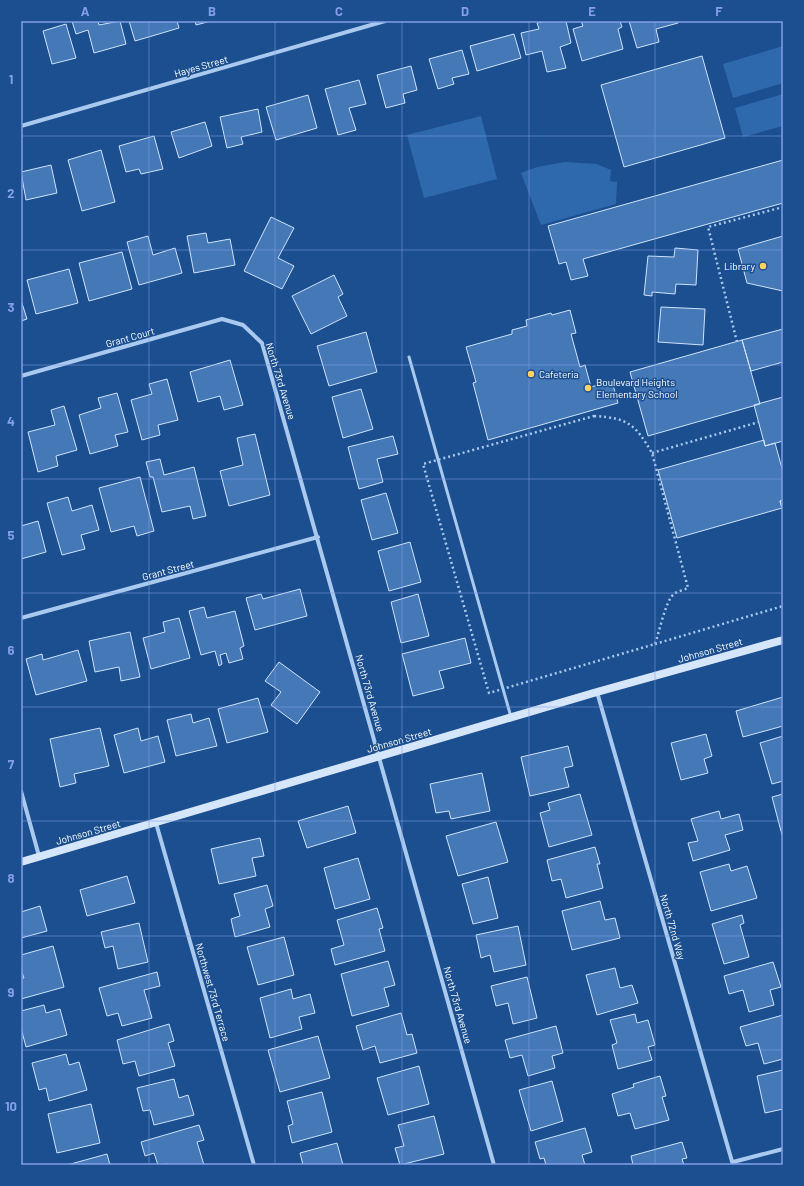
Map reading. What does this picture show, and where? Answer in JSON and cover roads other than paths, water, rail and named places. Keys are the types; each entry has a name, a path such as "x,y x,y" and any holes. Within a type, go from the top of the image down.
{"street":[{"name":"Hayes Street","path":"21,126 385,21"},
{"name":"Grant Court","path":"21,376 222,319 243,325"},
{"name":"North 73rd Avenue","path":"243,325 262,343 380,756 494,1165"},
{"name":"Grant Street","path":"21,618 318,537"},
{"name":"Johnson Street","path":"21,862 597,692 783,640"},
{"name":"North 72nd Way","path":"597,692 733,1164"},
{"path":"21,791 39,856"},
{"name":"Northwest 73rd Terrace","path":"156,823 254,1165"},
{"path":"733,1164 783,1149"}],"lane":[{"path":"409,357 511,718"}],"place":[{"name":"Library","path":"763,266"},
{"name":"Cafeteria","path":"531,374"},
{"name":"Boulevard Heights Elementary School","path":"588,388"}]}
